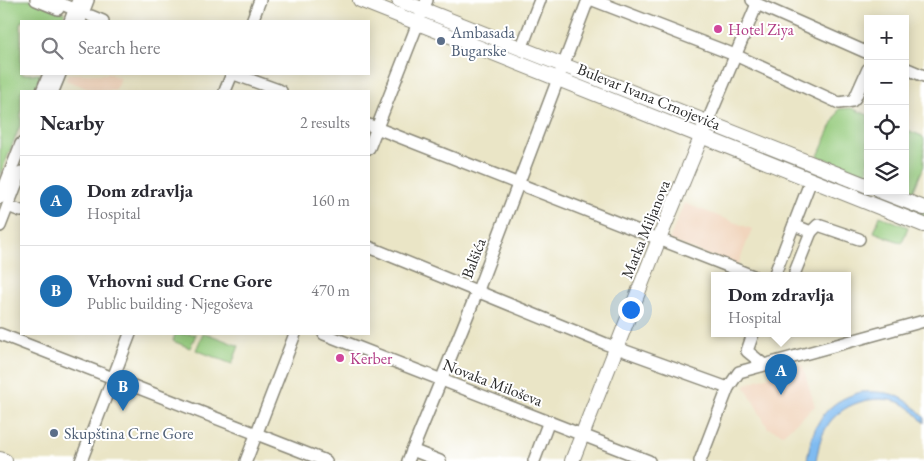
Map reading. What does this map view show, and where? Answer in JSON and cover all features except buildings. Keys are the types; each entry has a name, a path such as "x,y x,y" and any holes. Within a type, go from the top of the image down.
{"main road":[{"name":"Bulevar Ivana Crnojevića","path":"360,0 924,224"},
{"name":"Bulevar Ivana Crnojevića","path":"399,0 425,5 521,48 864,184"},
{"name":"Marka Miljanova","path":"572,461 658,240 707,123"},
{"path":"890,195 924,208"},
{"path":"0,459 5,461"}],"street":[{"path":"36,0 100,20"},
{"path":"52,0 78,13"},
{"path":"78,13 88,0"},
{"path":"252,20 260,0"},
{"path":"521,48 540,0"},
{"name":"Balšića","path":"410,456 478,290 588,0"},
{"path":"593,0 736,55 838,103 852,101 864,78"},
{"path":"707,123 736,55 755,2 864,51"},
{"path":"370,142 373,126 425,5"},
{"path":"909,70 924,76"},
{"path":"42,90 49,75"},
{"path":"53,90 60,75"},
{"path":"225,90 233,75"},
{"path":"236,75 278,90"},
{"path":"373,126 658,240 743,272"},
{"path":"0,226 4,202 20,147"},
{"path":"4,202 20,174"},
{"path":"776,272 811,180"},
{"path":"4,202 20,210"},
{"path":"794,225 811,232"},
{"path":"795,272 811,232 818,225 860,239"},
{"path":"370,247 617,348 728,388"},
{"path":"700,461 728,388 739,372 924,321"},
{"path":"0,334 326,461"},
{"path":"81,461 130,335"},
{"path":"246,461 295,335"},
{"name":"Novaka Miloševa","path":"327,335 649,461"},
{"path":"752,337 747,351 764,365"},
{"path":"534,461 549,421"},
{"path":"410,456 440,461"}],"shaded area":[{"path":"68,75 112,75 120,78 115,90 91,90 66,80"},
{"path":"684,203 752,229 737,267 669,240"},
{"path":"802,364 815,406 783,434 768,428 744,385"}],"green space":[{"path":"0,0 31,0 65,13 62,20 20,20 20,75 41,75 34,90 20,90 20,126 0,176"},
{"path":"440,20 553,66 550,71 438,25"},
{"path":"572,74 680,117 678,122 570,79"},
{"path":"851,108 864,113 864,173 818,156 839,109"},
{"path":"909,131 922,136 924,139 924,166 913,192 909,190"},
{"path":"722,135 864,189 864,195 879,195 924,212 924,218 720,140"},
{"path":"880,216 908,227 902,243 874,232"},
{"path":"175,335 196,335 190,348 173,341"},
{"path":"203,335 211,335 239,346 232,364 196,350"}],"water":[{"path":"861,392 888,393 903,399 917,409 924,417 924,423 911,409 901,403 880,399 859,402 849,406 832,419 822,436 816,461 807,461 812,436 822,417 838,402 848,396"}],"place":[{"name":"Hotel Ziya","path":"718,29"},
{"name":"Ambasada Bugarske","path":"441,41"},
{"name":"Kerber","path":"340,358"},
{"name":"Dom zdravlja","path":"781,395"},
{"name":"Vrhovni sud Crne Gore","path":"123,411"},
{"name":"Skupština Crne Gore","path":"54,433"}]}
